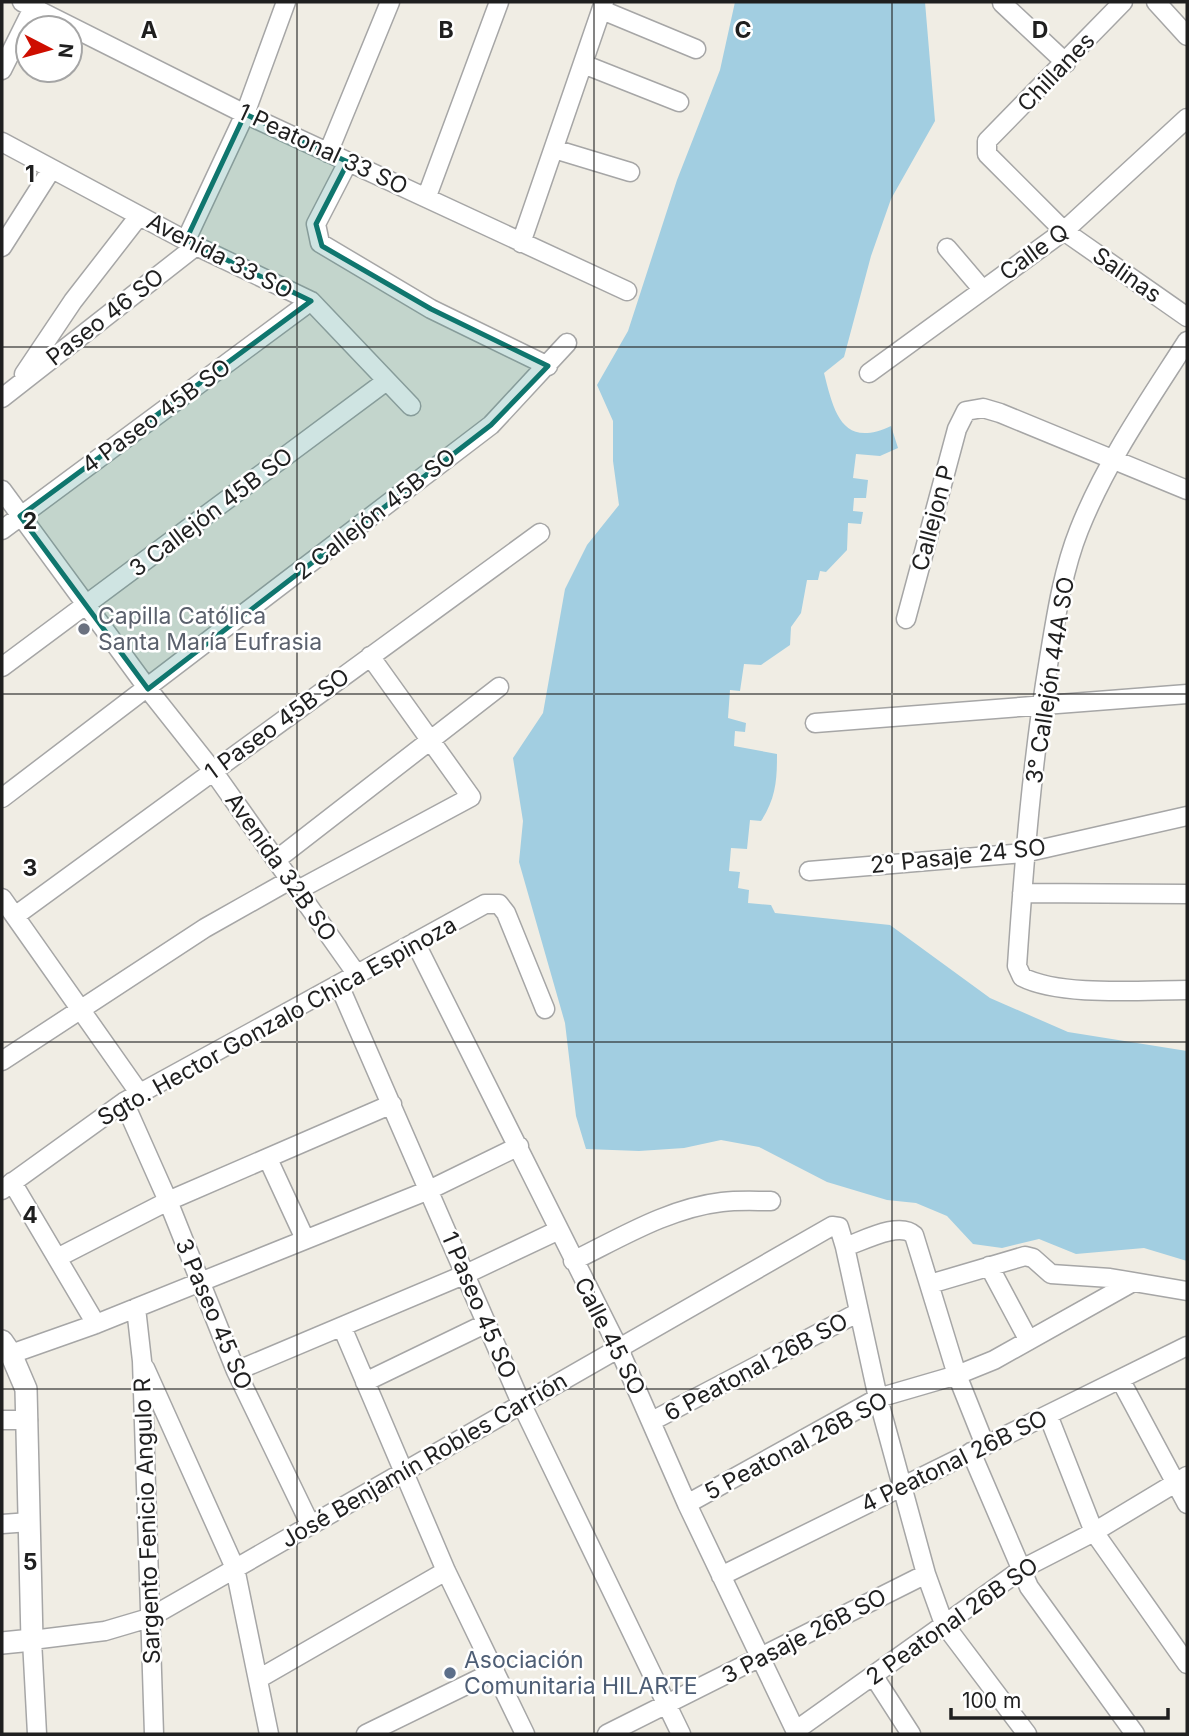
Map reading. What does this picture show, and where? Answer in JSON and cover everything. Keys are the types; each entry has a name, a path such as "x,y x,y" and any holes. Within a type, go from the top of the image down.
{"street":[{"path":"328,153 390,2"},
{"path":"427,196 499,2"},
{"name":"Chillanes","path":"987,141 1123,2"},
{"path":"1156,2 1187,36"},
{"path":"1002,3 1066,63"},
{"path":"2,70 31,4"},
{"name":"1 Peatonal 33 SO","path":"31,4 245,114 427,196 626,291"},
{"path":"190,243 245,114 279,4"},
{"path":"522,243 603,6 696,49"},
{"path":"583,64 679,102"},
{"name":"Calle Q","path":"869,373 1064,231 1187,118"},
{"name":"Salinas","path":"987,141 987,154 1064,231 1187,317"},
{"name":"Avenida 33 SO","path":"2,142 190,243 311,302 385,382 411,406"},
{"path":"554,149 630,172"},
{"path":"348,162 316,224 320,243 431,309 548,366"},
{"path":"2,247 51,170"},
{"name":"Paseo 46 SO","path":"9,393 73,301 139,216"},
{"name":"Paseo 46 SO","path":"9,393 190,243"},
{"path":"947,248 982,289"},
{"name":"4 Paseo 45B SO","path":"2,530 311,302"},
{"name":"3° Callejón 44A SO","path":"1187,341 1112,460 1079,531 1059,602 1041,705 1024,853 1017,966 1023,978 1049,985 1090,990 1187,990"},
{"name":"2 Callejón 45B SO","path":"2,798 491,425 567,343"},
{"name":"3 Callejón 45B SO","path":"2,667 385,382"},
{"name":"Callejon P","path":"906,619 961,417 966,411 974,408 990,410 1112,460"},
{"path":"1112,460 1187,490"},
{"name":"Avenida 32B SO","path":"2,490 148,689 213,771 358,976"},
{"name":"1 Paseo 45B SO","path":"15,916 540,533"},
{"path":"2,1060 205,928 471,797 433,739 370,656"},
{"path":"276,860 499,687"},
{"path":"815,723 1187,694"},
{"name":"2º Pasaje 24 SO","path":"809,872 1024,853 1187,816"},
{"name":"2º Pasaje 24 SO","path":"1022,893 1187,894"},
{"name":"3 Paseo 45 SO","path":"2,901 80,1007 132,1098 168,1201 236,1371 310,1524"},
{"name":"Sgto. Hector Gonzalo Chica Espinoza","path":"7,1186 132,1098 485,904 495,903 503,908 545,1009"},
{"name":"Calle 45 SO","path":"415,942 619,1349 687,1504 796,1732"},
{"name":"1 Paseo 45 SO","path":"340,985 521,1403 681,1734"},
{"path":"57,1258 168,1201 392,1104"},
{"path":"37,1734 32,1640 28,1420 23,1376 7,1348 96,1324 200,1283 429,1190 519,1146"},
{"path":"268,1159 305,1239"},
{"path":"7,1186 57,1258 96,1324"},
{"path":"573,1261 654,1221 683,1211 723,1202 771,1201"},
{"name":"José Benjamín Robles Carrión","path":"2,1643 105,1631 149,1618 828,1226 839,1227 845,1247"},
{"path":"236,1371 466,1274 559,1230"},
{"path":"1027,1734 944,1624 926,1574 878,1398 845,1247 896,1230 909,1230 915,1235 978,1448 1029,1587 1135,1734"},
{"path":"930,1284 1026,1256 1033,1258 1051,1274 1133,1282 1187,1291"},
{"path":"989,1266 1028,1339"},
{"name":"5 Peatonal 26B SO","path":"687,1504 878,1398 957,1375 994,1360 1133,1282"},
{"name":"Sargento Fenicio Angulo R","path":"136,1308 142,1361 153,1734"},
{"name":"6 Peatonal 26B SO","path":"652,1421 859,1312"},
{"path":"365,1382 487,1323"},
{"path":"342,1327 446,1572 525,1734"},
{"name":"4 Peatonal 26B SO","path":"721,1576 902,1485 1121,1381 1187,1346"},
{"path":"142,1361 235,1568 260,1678 269,1734"},
{"path":"1121,1381 1181,1479 1187,1504"},
{"path":"1048,1415 1094,1532 1187,1664"},
{"path":"2,1420 28,1420"},
{"name":"2 Peatonal 26B SO","path":"796,1732 1021,1569 1094,1532 1181,1479"},
{"path":"2,1524 30,1522"},
{"path":"260,1678 446,1572"},
{"name":"3 Pasaje 26B SO","path":"607,1734 665,1703 760,1660 926,1574"},
{"path":"366,1734 495,1671"},
{"path":"873,1675 911,1734"}],"highlighted area":[{"path":"245,114 348,162 316,224 322,246 431,309 548,366 491,425 148,689 20,516 311,301 186,240"}],"water":[{"path":"735,2 925,2 935,121 891,199 871,256 844,357 824,373 832,401 843,423 851,430 861,433 891,426 898,448 880,456 856,454 853,478 868,480 866,498 854,498 853,511 863,512 861,524 848,523 847,550 826,572 820,571 818,580 807,580 801,613 791,627 790,645 761,665 744,664 740,691 730,690 728,718 746,723 745,732 735,731 734,746 777,754 773,797 761,821 750,820 747,849 731,848 729,871 740,872 738,888 749,890 748,903 771,905 775,913 890,925 990,998 1068,1032 1187,1051 1187,1261 1144,1248 1076,1254 1039,1239 1002,1248 973,1244 947,1216 916,1203 887,1200 827,1182 759,1147 721,1140 684,1148 639,1151 586,1149 576,1116 565,1023 519,862 523,821 513,758 543,713 565,589 587,545 619,505 613,461 613,421 597,385 628,331 677,180 720,70"}],"place":[{"name":"Capilla Católica Santa María Eufrasia","path":"84,629"},
{"name":"Asociación Comunitaria HILARTE","path":"450,1673"}]}
